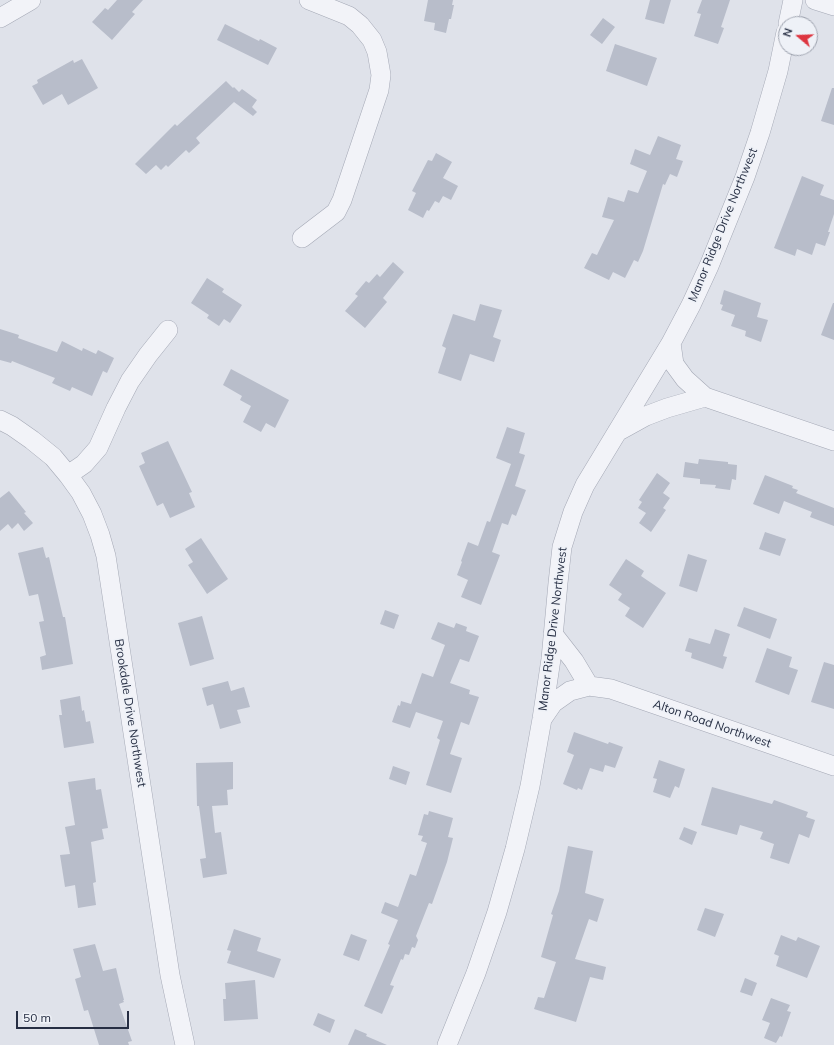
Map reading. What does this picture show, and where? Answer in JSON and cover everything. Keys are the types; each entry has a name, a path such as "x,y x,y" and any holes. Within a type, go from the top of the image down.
{"street":[{"path":"0,18 31,0"},
{"path":"302,238 336,212 342,200 379,90 381,75 377,52 372,40 360,26 349,16 310,0"},
{"path":"790,16 793,0"},
{"path":"815,0 834,6"},
{"name":"Manor Ridge Drive Northwest","path":"447,1045 476,973 497,912 515,849 530,786 542,719 562,547 573,512 585,485 691,305 708,268 745,177 760,134 781,56"},
{"path":"68,475 84,464 98,448 130,381 168,330"},
{"path":"670,342 674,364 685,379 705,397 834,441"},
{"path":"617,432 646,416 705,397"},
{"name":"Brookdale Drive Northwest","path":"0,420 32,440 52,457 68,475 92,514 100,535 106,556 170,975 185,1045"},
{"path":"553,634 574,661 589,686"},
{"name":"Alton Road Northwest","path":"542,719 554,703 570,691 589,686 611,689 834,766"}],"building":[{"path":"117,0 143,0 132,12 135,14 112,40 92,22 105,8 108,10"},
{"path":"428,0 453,0 452,5 454,5 446,33 434,30 435,23 424,21"},
{"path":"650,0 671,0 664,24 645,19"},
{"path":"702,0 730,0 721,27 724,28 718,44 694,36 701,14 697,13"},
{"path":"603,18 615,27 602,44 590,35"},
{"path":"225,24 277,48 268,65 217,40"},
{"path":"615,44 657,58 647,86 606,71"},
{"path":"82,59 98,88 68,105 62,94 43,105 32,86 38,83 37,80 73,60 74,63"},
{"path":"226,81 239,92 242,89 257,100 252,107 257,112 253,116 234,102 196,138 200,143 189,153 186,150 168,167 166,165 161,170 156,165 146,174 135,164 175,124 177,126"},
{"path":"832,88 834,88 834,125 821,121"},
{"path":"658,136 681,145 676,159 683,161 677,177 670,174 665,185 663,184 643,251 638,262 634,260 625,278 613,272 609,280 584,268 592,253 597,255 614,220 602,217 608,197 624,202 628,190 638,193 647,171 630,164 635,149 650,155"},
{"path":"436,153 452,162 443,178 458,186 451,200 443,196 439,203 435,201 429,211 427,210 423,218 408,210 416,193 412,191 428,160 432,161"},
{"path":"802,176 824,185 820,195 834,200 834,214 825,246 816,243 812,255 797,249 795,256 774,248"},
{"path":"393,262 404,272 383,298 387,302 365,328 345,311 358,296 355,294 366,281 369,283 377,274 380,277"},
{"path":"207,278 224,289 222,292 242,305 230,323 224,319 219,326 207,318 209,315 191,303"},
{"path":"724,290 761,303 757,317 768,320 761,342 745,336 746,331 731,326 735,315 721,310 723,305 720,304"},
{"path":"834,303 834,340 821,335"},
{"path":"480,304 502,310 493,337 501,340 494,362 470,354 461,381 438,373 446,348 442,346 453,314 475,321"},
{"path":"0,329 19,335 18,338 57,352 62,341 82,351 83,348 96,354 98,350 114,358 107,373 103,371 92,396 72,387 70,391 52,383 55,378 12,361 11,363 0,360"},
{"path":"231,369 289,400 275,428 266,423 261,432 243,422 251,406 240,400 242,396 223,385"},
{"path":"507,427 525,433 519,453 525,455 515,486 526,490 516,516 512,514 508,525 502,523 492,552 500,555 481,605 461,597 468,580 457,575 468,542 478,546 487,521 490,522 511,464 496,458"},
{"path":"168,441 192,492 189,493 195,507 170,518 163,503 157,506 139,466 145,463 141,453"},
{"path":"699,459 728,462 728,464 737,465 736,480 732,479 730,490 715,488 716,485 700,484 700,479 683,477 685,462 698,464"},
{"path":"657,473 670,483 663,493 670,498 663,508 666,510 651,532 639,523 646,513 638,508 642,502 639,500"},
{"path":"765,475 793,486 792,488 798,490 796,493 834,508 834,526 810,517 812,512 784,501 779,514 753,504"},
{"path":"9,491 33,523 24,531 18,523 12,529 8,524 0,531 0,498"},
{"path":"765,532 786,539 780,556 759,549"},
{"path":"201,538 228,579 207,594 188,565 193,562 185,549"},
{"path":"43,547 46,558 49,557 63,617 65,617 73,664 42,670 40,657 46,655 39,622 44,621 38,594 29,596 18,553"},
{"path":"688,554 707,560 697,592 679,586"},
{"path":"626,559 644,571 641,576 666,593 643,628 625,616 630,608 618,600 622,594 609,585"},
{"path":"744,607 777,619 770,639 737,626"},
{"path":"385,610 399,615 394,629 380,624"},
{"path":"202,616 214,659 190,666 178,623"},
{"path":"438,622 454,628 456,623 467,627 466,631 479,636 469,662 460,659 450,683 470,690 469,694 479,697 469,725 461,722 450,754 462,758 451,793 426,785 440,740 437,738 443,721 416,712 410,728 392,722 401,701 411,704 422,673 433,677 445,645 431,639"},
{"path":"715,629 730,634 723,656 727,657 723,669 691,658 692,653 685,651 689,638 710,644"},
{"path":"767,648 792,657 789,667 798,670 789,695 755,682"},
{"path":"824,662 834,665 834,709 811,702"},
{"path":"228,681 231,691 244,687 250,707 237,710 241,723 220,729 213,704 207,706 202,688"},
{"path":"80,696 82,711 84,710 86,722 90,721 94,743 64,748 59,715 62,715 60,700"},
{"path":"574,732 608,744 609,742 623,747 615,768 605,765 603,772 590,768 582,790 578,788 577,790 563,784 574,755 567,752"},
{"path":"659,760 685,769 679,788 675,786 670,798 653,792 657,779 653,778"},
{"path":"233,762 233,789 227,790 228,805 212,806 215,833 221,832 227,874 203,878 200,859 206,858 199,806 197,806 196,763"},
{"path":"393,766 410,772 406,785 389,779"},
{"path":"95,778 96,790 101,789 108,828 102,829 104,839 91,842 96,882 93,883 96,905 78,908 75,885 65,887 60,855 70,854 65,827 75,825 68,782"},
{"path":"712,787 772,804 774,800 808,812 806,817 815,820 809,838 799,834 789,864 770,858 774,844 760,839 763,832 740,825 737,835 701,825"},
{"path":"429,811 453,818 448,837 453,838 447,862 432,904 429,903 416,936 418,940 415,948 412,947 409,955 405,954 403,960 401,959 390,985 394,986 382,1014 364,1006 390,945 388,944 398,920 381,913 385,902 398,907 410,874 416,876 427,843 421,841 423,836 418,835 424,814 428,815"},
{"path":"684,827 697,832 692,845 679,839"},
{"path":"568,846 593,851 585,893 604,899 597,922 589,919 575,959 606,967 603,980 590,977 576,1022 534,1009 538,997 544,998 556,962 541,957 553,915 551,914 559,891"},
{"path":"705,908 724,914 715,937 697,930"},
{"path":"234,929 261,938 257,951 281,959 274,978 227,963 231,951 227,950"},
{"path":"351,934 367,940 359,961 343,955"},
{"path":"781,935 796,941 798,937 820,946 807,978 776,966 779,956 774,954"},
{"path":"95,944 103,971 116,968 124,1000 124,1002 119,1004 132,1041 128,1042 129,1045 99,1045 88,1010 84,1011 75,979 81,977 73,949"},
{"path":"745,978 757,983 752,996 740,992"},
{"path":"255,980 258,1019 224,1021 223,999 226,999 225,983"},
{"path":"771,998 790,1005 787,1011 791,1012 782,1037 780,1036 776,1043 764,1038 770,1023 762,1020"},
{"path":"318,1013 335,1020 330,1033 313,1025"},
{"path":"355,1029 367,1034 366,1036 387,1045 348,1045"}]}
